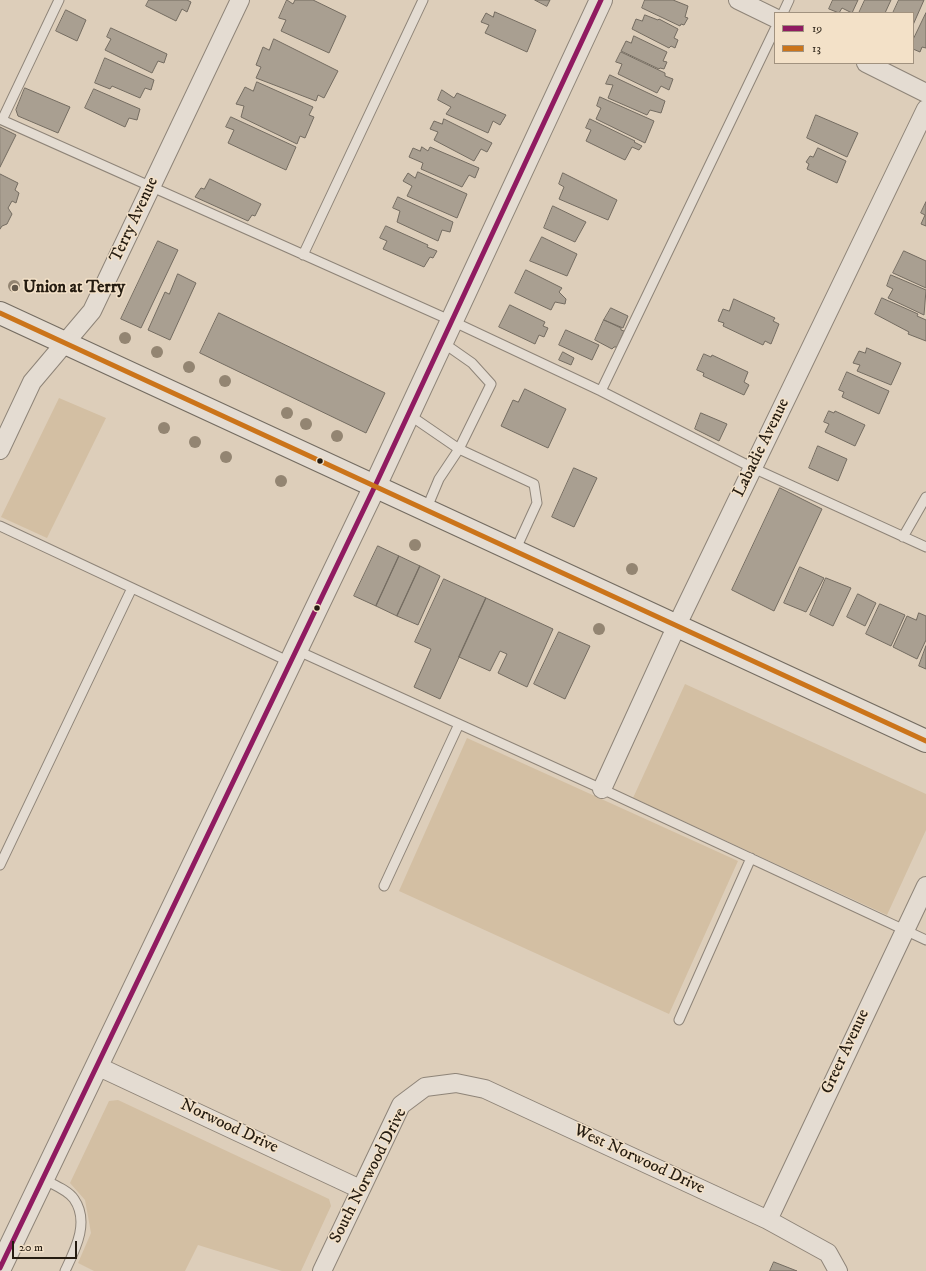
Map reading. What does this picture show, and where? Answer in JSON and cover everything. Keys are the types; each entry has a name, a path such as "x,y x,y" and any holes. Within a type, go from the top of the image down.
{"street":[{"name":"Terry Avenue","path":"0,450 32,382 92,310 240,0"},
{"path":"0,1268 374,486 601,0"},
{"path":"738,0 774,18"},
{"path":"868,64 926,93"},
{"name":"Labadie Avenue","path":"602,789 677,625 926,109"},
{"path":"0,313 926,741"},
{"name":"Greer Avenue","path":"768,1220 904,929 926,886"},
{"name":"Norwood Drive","path":"97,1066 360,1189"},
{"name":"West Norwood Drive","path":"425,1087 456,1083 485,1089 768,1220 828,1253 838,1271"},
{"name":"South Norwood Drive","path":"322,1271 401,1105 425,1087"}],"lane":[{"path":"59,0 2,120 452,321 601,391 753,468 926,547"},
{"path":"303,255 423,0"},
{"path":"783,12 789,0"},
{"path":"601,391 774,31"},
{"path":"426,510 439,479 459,449 491,384 472,363 442,342"},
{"path":"408,414 459,449 534,484 537,503 515,551"},
{"path":"904,537 926,497"},
{"path":"0,526 132,588 459,724 926,940"},
{"path":"0,865 132,588"},
{"path":"384,886 459,724"},
{"path":"679,1020 751,858"},
{"path":"43,1179 74,1199 79,1213 81,1227 78,1243 65,1271"}],"shaded area":[{"path":"59,398 106,418 47,538 1,517"},
{"path":"685,684 926,794 926,830 887,915 633,798"},
{"path":"467,738 738,861 669,1014 399,891"},
{"path":"118,1100 329,1199 331,1206 301,1271 282,1271 198,1245 185,1271 94,1271 78,1263 91,1233 85,1200 70,1183 109,1101"}],"building":[{"path":"149,0 187,0 191,2 187,12 182,9 176,21 146,6"},
{"path":"287,0 293,4 295,0 313,0 346,16 329,53 281,31 286,20 279,18"},
{"path":"535,0 550,0 547,6"},
{"path":"645,0 673,0 688,6 685,17 688,18 684,25 681,24 680,26 642,8"},
{"path":"833,0 858,0 852,12 842,8 840,12 829,9"},
{"path":"865,0 891,0 885,12 859,12"},
{"path":"899,0 924,0 914,23 914,12 893,12"},
{"path":"66,10 86,20 77,41 56,31"},
{"path":"495,12 536,30 527,52 485,33 489,25 481,22 486,13 493,17"},
{"path":"926,13 926,48 922,47 920,52 914,49 914,38"},
{"path":"645,15 658,20 659,19 678,29 674,38 678,40 675,48 671,46 669,48 632,29 636,19 642,21"},
{"path":"111,28 167,54 164,63 158,61 152,73 105,50 111,39 107,37"},
{"path":"634,36 667,52 663,61 667,62 664,69 659,69 621,51 626,41 631,43"},
{"path":"274,39 338,71 324,98 318,95 316,101 256,78 261,67 256,65 263,47 269,50"},
{"path":"621,52 665,73 665,76 673,79 669,90 661,86 657,93 618,74 622,64 616,62"},
{"path":"105,58 154,80 151,90 145,88 140,98 112,86 110,89 95,83"},
{"path":"610,75 665,101 661,113 650,110 647,115 608,98 613,85 606,84"},
{"path":"257,82 313,107 309,115 314,117 305,138 300,136 297,144 241,117 244,106 236,104 245,87 253,91"},
{"path":"25,88 70,107 58,133 18,116 16,110"},
{"path":"94,89 140,109 137,120 129,118 125,127 85,108"},
{"path":"442,90 454,98 457,93 506,115 500,125 493,121 488,133 446,114 451,107 438,100"},
{"path":"600,97 654,121 645,143 596,119 601,108 597,106"},
{"path":"816,115 858,133 847,157 807,138"},
{"path":"231,117 296,147 286,170 228,143 234,130 226,127"},
{"path":"444,119 492,143 487,152 481,149 474,161 434,140 438,132 430,129 434,121 442,124"},
{"path":"590,119 635,141 634,142 642,146 639,150 632,147 625,160 586,141 591,130 586,128"},
{"path":"0,127 16,135 0,167"},
{"path":"422,147 428,151 430,147 479,168 475,178 469,175 462,187 421,169 423,163 409,157 413,148 420,151"},
{"path":"818,148 846,161 837,183 807,169 809,164 806,162 810,156 813,157"},
{"path":"418,172 467,194 457,218 407,196 412,186 403,181 408,173 415,178"},
{"path":"563,173 617,200 608,220 559,199 564,187 559,184"},
{"path":"0,174 18,183 15,190 19,193 16,203 12,201 8,208 12,214 7,224 2,226 0,229"},
{"path":"210,179 261,204 255,216 252,215 248,221 195,197 201,188 204,189"},
{"path":"398,197 453,222 450,232 442,230 438,241 397,222 400,211 393,208"},
{"path":"926,202 926,226 921,224 925,215 921,213"},
{"path":"553,206 586,222 575,242 544,228"},
{"path":"386,226 428,245 427,247 437,251 433,258 430,257 424,267 383,249 387,241 380,238"},
{"path":"542,237 577,254 567,276 530,261"},
{"path":"158,241 178,250 141,328 121,319"},
{"path":"904,251 926,261 926,288 893,273"},
{"path":"526,270 562,288 559,292 566,299 565,304 555,302 551,310 515,293"},
{"path":"178,274 196,283 170,340 148,330 165,292 169,294"},
{"path":"891,275 926,290 924,315 888,298 893,289 887,286"},
{"path":"882,298 918,314 917,316 926,320 926,341 908,334 909,332 875,314"},
{"path":"734,299 775,318 773,321 779,324 771,344 765,341 763,345 723,326 724,323 718,321 723,309 729,311"},
{"path":"510,305 545,322 543,326 548,328 544,337 539,335 535,344 499,327"},
{"path":"611,308 628,316 623,328 604,320"},
{"path":"219,313 385,393 366,433 200,353"},
{"path":"604,320 624,331 617,347 612,349 595,340"},
{"path":"566,330 599,345 592,360 559,345"},
{"path":"867,348 901,363 891,385 857,371 860,365 853,363 859,351 865,353"},
{"path":"563,352 574,358 571,365 559,360"},
{"path":"704,354 711,357 712,355 748,372 744,382 749,385 744,395 703,376 704,373 697,370"},
{"path":"847,372 889,391 879,414 842,397 844,392 839,390"},
{"path":"525,389 566,409 548,448 501,426 513,400 518,402"},
{"path":"829,411 834,413 835,411 865,425 855,446 825,432 829,424 824,422"},
{"path":"701,413 727,424 719,441 695,429"},
{"path":"818,446 847,459 838,481 809,468"},
{"path":"574,468 597,478 574,527 552,517"},
{"path":"780,488 822,509 774,611 732,590"},
{"path":"378,546 399,556 376,606 354,596"},
{"path":"399,556 420,566 397,616 376,606"},
{"path":"420,566 440,576 418,625 397,616"},
{"path":"800,567 824,578 806,612 784,603"},
{"path":"826,578 851,588 833,626 810,615"},
{"path":"444,579 486,598 440,699 414,687 431,649 415,642"},
{"path":"858,594 876,603 865,626 847,617"},
{"path":"486,598 553,629 527,687 498,673 507,654 500,651 490,671 459,657"},
{"path":"880,604 905,615 891,646 866,634"},
{"path":"919,613 926,616 926,640 917,659 893,647 907,616 916,620"},
{"path":"559,632 590,646 565,699 534,684"},
{"path":"926,646 926,669 919,666"},
{"path":"774,1262 797,1271 770,1271"}],"transit line":[{"name":"19","path":"0,1268 375,486 601,0"},
{"name":"13","path":"0,313 926,741"}],"place":[{"name":"Union at Terry","path":"15,288"}]}
